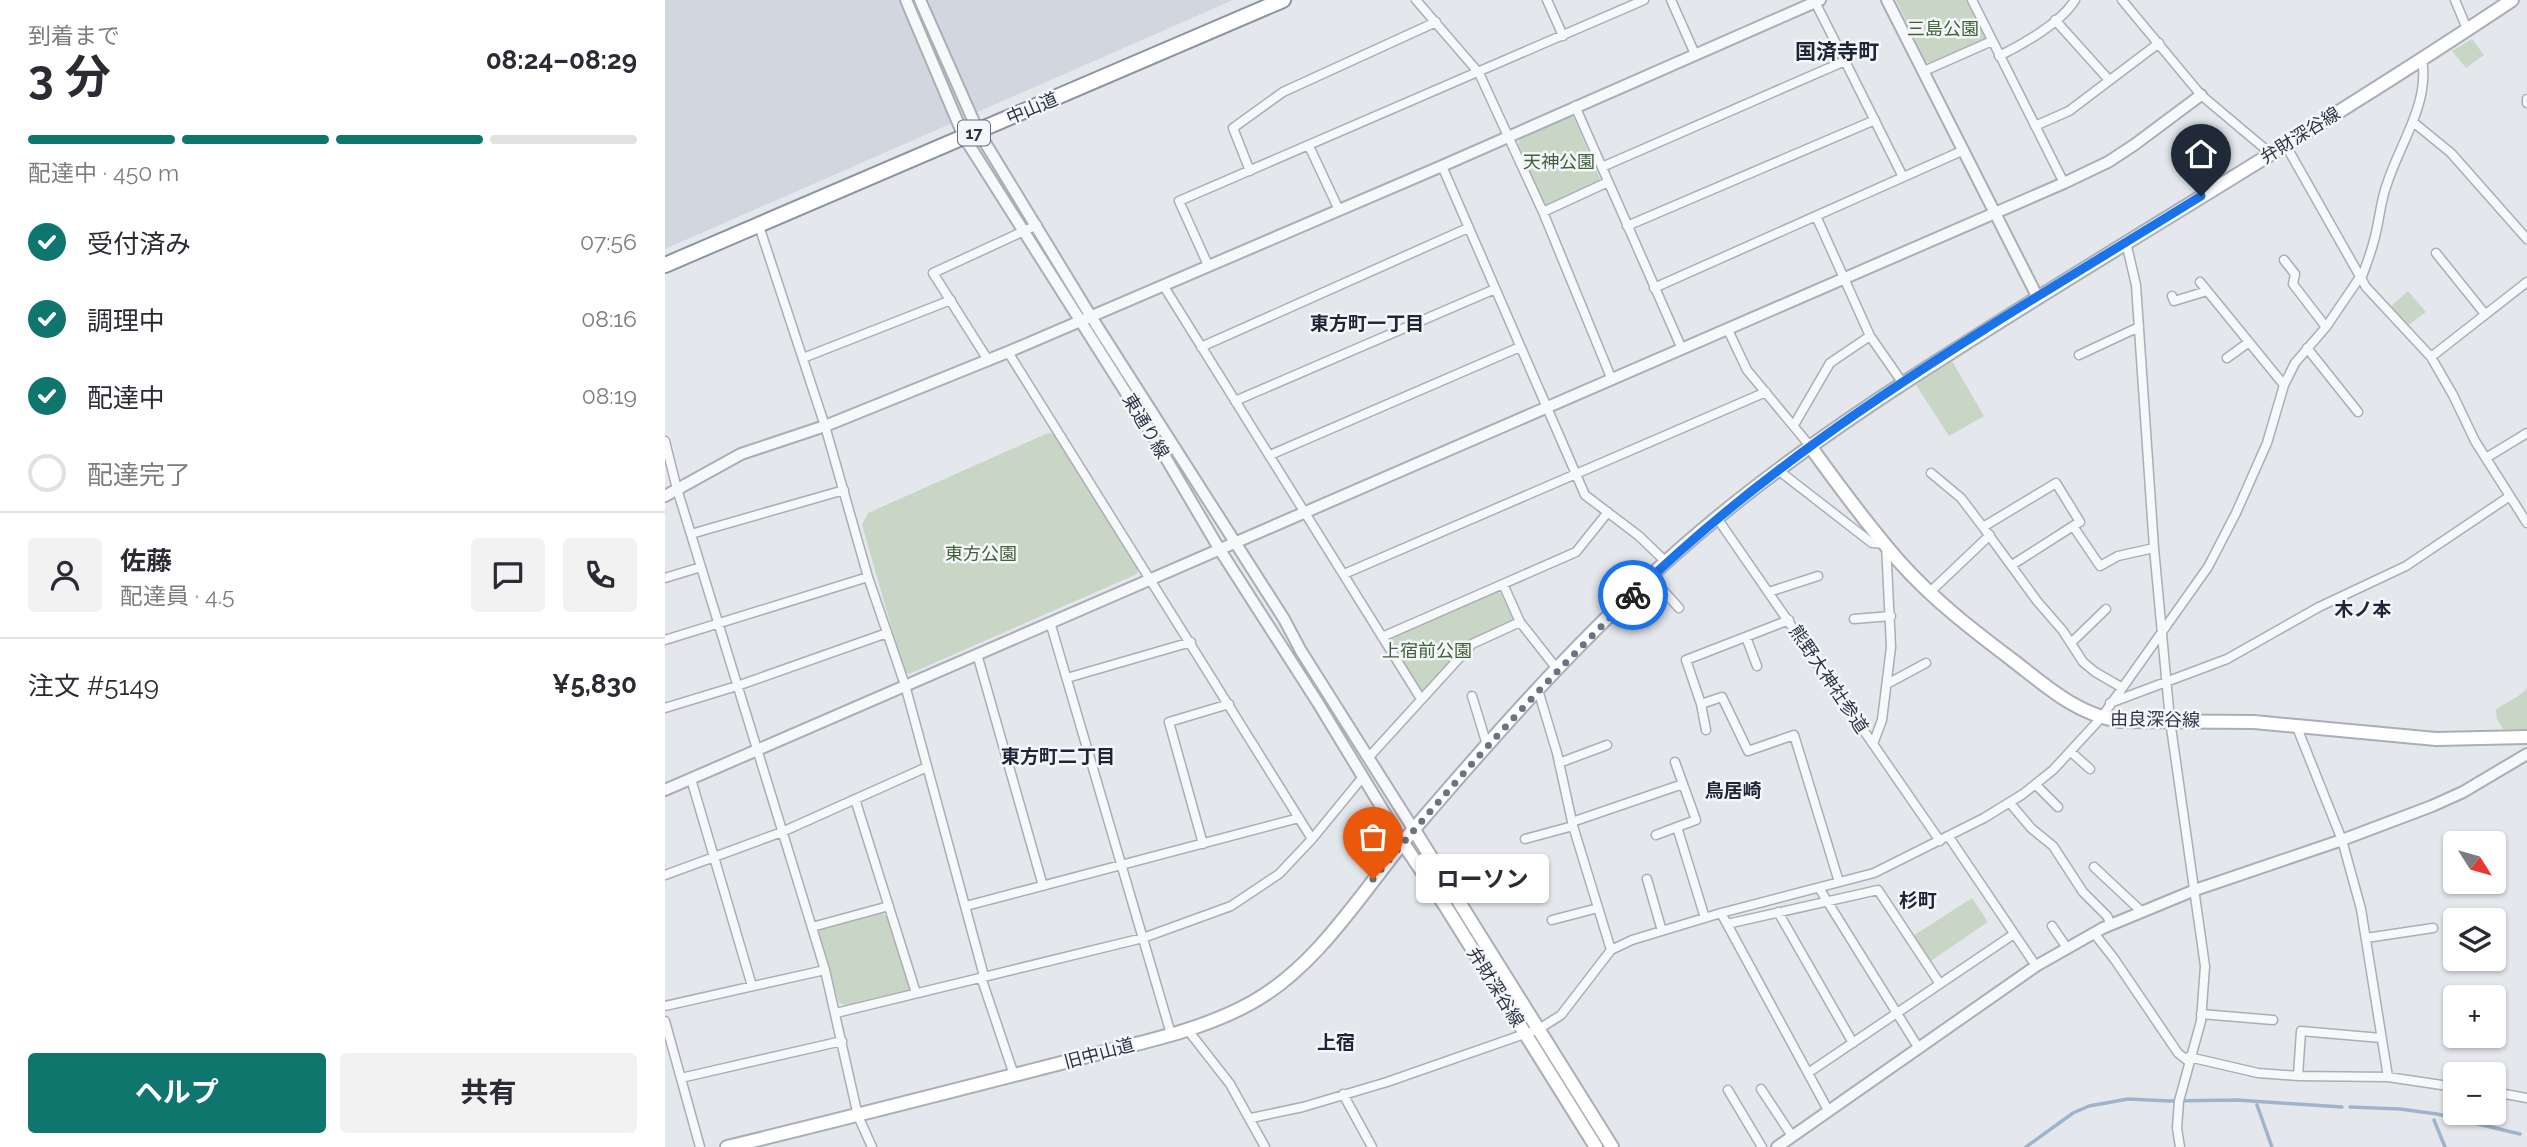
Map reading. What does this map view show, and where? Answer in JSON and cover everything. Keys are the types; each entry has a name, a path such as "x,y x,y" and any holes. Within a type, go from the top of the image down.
{"highway":[{"name":"中山道","path":"665,265 1283,0"}],"main road":[{"name":"弁財深谷線","path":"1596,1147 1403,843 1557,669 1666,562 1778,470 1902,382 2422,59 2512,0"},
{"name":"由良深谷線","path":"1810,446 1886,544 1930,592 1965,624 2057,695 2101,718 2120,721 2225,720 2436,739 2527,737"},
{"name":"弁財深谷線","path":"1414,830 1612,1147"},
{"name":"旧中山道","path":"727,1147 858,1116 1171,1034 1230,1013 1255,1001 1295,973 1319,948 1403,843"}],"street":[{"name":"東通り線","path":"906,0 964,137 1024,231 1085,317 1235,543 1414,830"},
{"name":"東通り線","path":"920,0 978,131 1037,225 1085,317 1220,550 1403,843"},
{"path":"1416,0 1479,73 1543,212 1612,380"},
{"path":"1547,0 1563,36"},
{"path":"1208,265 1179,201 1644,0"},
{"path":"1671,0 1695,54"},
{"path":"1887,0 2038,298"},
{"path":"1972,0 2064,183"},
{"path":"1999,55 2017,47 2055,20 2071,8 2075,0"},
{"path":"2122,0 2201,95 2270,153"},
{"path":"2455,0 2467,29"},
{"path":"665,496 741,454 825,426 1009,352 1818,1 1903,177"},
{"path":"2055,20 2109,80"},
{"path":"1250,171 1233,128 1283,92 1436,22"},
{"path":"1924,71 1992,41"},
{"path":"2035,126 2069,111 2159,43"},
{"path":"1251,1118 1303,1107 1387,1082 1539,1029 1561,1015 1611,950 1632,940 1721,913 1874,873 1949,837 2010,803 2036,785 2071,752 2101,718 2223,541 2269,438 2284,385 2295,363 2326,327 2361,278 2376,233 2387,183 2413,122 2425,77 2422,59"},
{"path":"1602,167 1845,61"},
{"path":"665,790 2064,183 2117,157 2201,95"},
{"path":"1575,106 1682,349"},
{"path":"1627,226 1874,120"},
{"path":"2413,122 2451,153 2527,239"},
{"path":"2285,144 2369,290 2431,357 2486,458 2527,523"},
{"path":"1309,146 1339,210"},
{"path":"1654,288 1964,150"},
{"path":"1442,166 1585,495 1639,536 1666,562"},
{"path":"1543,212 1608,182"},
{"path":"1816,216 1870,336 1902,382"},
{"path":"988,360 933,273 1037,225"},
{"path":"759,226 825,426 868,576 905,685 983,976 1014,1075"},
{"path":"1201,347 1468,228"},
{"path":"2126,242 2136,285 2154,548 2171,720 2204,957 2201,1014 2177,1112 2180,1147"},
{"path":"2436,253 2485,314"},
{"path":"2284,260 2295,274 2293,284 2326,327"},
{"path":"2200,282 2284,385"},
{"path":"2431,357 2527,282"},
{"path":"1163,285 1307,512 1421,699"},
{"path":"1235,401 1495,289"},
{"path":"2172,296 2174,301 2207,291"},
{"path":"803,358 951,300"},
{"path":"2079,355 2139,327"},
{"path":"1728,330 1747,370 1810,446"},
{"path":"1794,425 1830,363 1870,336"},
{"path":"2227,358 2249,342"},
{"path":"1270,455 1520,347"},
{"path":"2307,348 2358,412"},
{"path":"1009,352 1312,839"},
{"path":"1344,574 1766,392"},
{"path":"2486,458 2527,433"},
{"path":"665,441 668,470 677,489 812,926 836,1013 858,1116 872,1147"},
{"path":"1778,470 1872,543 1886,544 1891,617 1887,684 1882,720 1873,744"},
{"path":"1931,474 1961,498 2083,662 2095,673 2121,687"},
{"path":"1983,527 2056,483 2080,522 2013,565"},
{"path":"691,534 844,490"},
{"path":"2110,703 2227,659 2319,607 2406,566 2510,496"},
{"path":"1382,637 1576,552 1608,512"},
{"name":"熊野大神社参道","path":"1717,518 1940,841"},
{"path":"2073,526 2100,566 2118,556 2154,548"},
{"path":"1930,592 1990,535"},
{"path":"665,578 701,567"},
{"path":"665,640 868,576"},
{"path":"1769,592 1818,576"},
{"path":"1651,577 1679,608"},
{"path":"1503,584 1520,622 1557,669"},
{"path":"2071,643 2106,609"},
{"path":"1854,619 1891,617"},
{"path":"1706,730 1701,704 1686,660 1789,620"},
{"path":"1051,622 1171,1034"},
{"path":"1369,757 1472,644 1520,622"},
{"path":"665,708 737,686 887,633"},
{"path":"1746,638 1757,666"},
{"path":"1067,678 1191,642"},
{"path":"977,654 1042,886"},
{"path":"1887,684 1926,663"},
{"path":"1538,690 1559,764 1572,824 1611,950"},
{"path":"1472,696 1487,745"},
{"path":"1701,704 1722,696 1748,751 1794,736 1839,882"},
{"path":"1203,844 1169,722 1229,704"},
{"path":"2296,725 2342,840 2366,938 2388,1077"},
{"path":"1559,764 1607,745"},
{"path":"2071,752 2090,769"},
{"path":"1777,1147 2036,966 2094,933 2195,890 2342,840 2463,792 2527,754"},
{"path":"1656,835 1696,820 1675,762"},
{"path":"665,875 782,832 927,767"},
{"path":"836,1013 1143,937 1231,906 1279,874 1362,778"},
{"path":"691,779 716,856 752,986"},
{"path":"1525,839 1683,784"},
{"path":"2036,785 2058,807"},
{"path":"855,799 916,993"},
{"path":"2010,803 2031,828 2056,842 2083,892 2107,916 2111,925"},
{"path":"965,906 1299,818"},
{"path":"1677,827 1705,918"},
{"path":"1949,837 2036,966"},
{"path":"2094,867 2141,911"},
{"path":"1647,879 1662,931"},
{"path":"1819,888 1918,1047"},
{"path":"1727,924 1878,890 1940,984"},
{"path":"812,926 889,905"},
{"path":"1552,920 1598,908"},
{"path":"1777,912 1853,1043"},
{"path":"1721,913 1828,1110"},
{"path":"2052,926 2067,948"},
{"path":"2366,938 2433,928"},
{"path":"2094,933 2178,1053 2189,1059 2258,1073 2388,1077 2443,1085"},
{"path":"1808,1073 2014,934"},
{"path":"665,1006 825,970"},
{"path":"2201,1014 2273,1020"},
{"path":"665,1021 700,1147"},
{"path":"1187,1029 1230,1084 1265,1147"},
{"path":"2298,1076 2301,1031 2381,1038"},
{"path":"681,1078 842,1041"},
{"path":"1761,1089 1792,1136"},
{"path":"1728,1090 1762,1147"},
{"path":"1343,1094 1372,1147"},
{"path":"2506,1094 2527,1098"}],"shaded area":[{"path":"665,0 1233,0 665,249"}],"green space":[{"name":"三島公園","path":"1896,0 1966,0 1985,37 1983,42 1933,64 1926,61"},
{"path":"2472,39 2484,55 2466,68 2452,51"},
{"name":"天神公園","path":"1570,116 1574,118 1600,179 1598,183 1548,205 1544,204 1518,144 1520,138"},
{"path":"2408,291 2426,312 2407,326 2389,308"},
{"path":"1952,361 1984,416 1949,436 1916,385"},
{"name":"東方公園","path":"1048,433 1055,434 1138,569 1137,574 909,674 904,671 862,525 868,513"},
{"name":"上宿前公園","path":"1497,592 1501,593 1513,619 1511,623 1470,640 1426,690 1421,690 1391,642 1392,638"},
{"path":"2527,688 2527,729 2503,729 2497,719 2496,710"},
{"path":"1972,898 1988,922 1929,962 1913,936"},
{"path":"881,912 887,917 910,990 847,1006 839,1003 818,935 820,930"}],"waterway":[{"path":"2026,1147 2073,1113 2089,1106 2128,1099 2237,1100 2342,1107"},
{"path":"2257,1105 2272,1147"},
{"path":"2350,1107 2437,1114 2520,1134"},
{"path":"2434,1120 2445,1147"}],"way so far":[{"path":"1373,879 1487,745 1557,669 1633,595"}],"place":[{"name":"ローソン","path":"1373,879"}],"district":[{"name":"国済寺町","path":"1837,51"},
{"name":"東方町一丁目","path":"1367,323"},
{"name":"木ノ本","path":"2363,609"},
{"name":"東方町二丁目","path":"1058,756"},
{"name":"鳥居崎","path":"1733,790"},
{"name":"杉町","path":"1918,900"},
{"name":"上宿","path":"1336,1042"}],"route":[{"path":"1633,595 1717,518 1810,446 1902,382 2201,196"}]}
